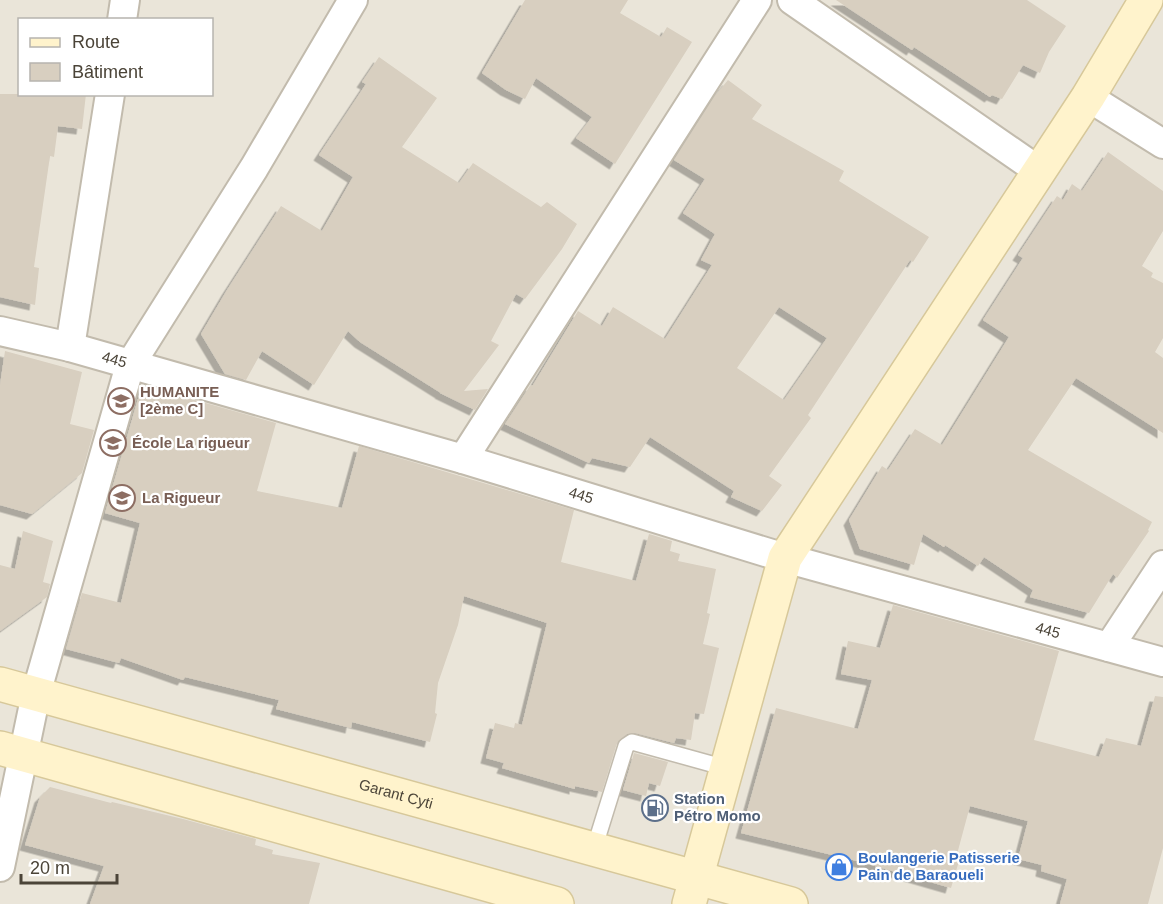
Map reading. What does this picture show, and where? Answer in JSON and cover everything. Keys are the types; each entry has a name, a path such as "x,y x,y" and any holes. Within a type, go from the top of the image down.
{"main road":[{"path":"692,891 785,558 1088,97 1146,0"},
{"name":"Garant Cyti","path":"0,684 594,849 692,891 791,904"},
{"path":"12,751 557,904"}],"street":[{"path":"122,18 125,0"},
{"path":"0,867 12,751 36,694 130,365 254,168 353,0"},
{"path":"464,459 757,0"},
{"path":"792,0 1039,171"},
{"path":"70,347 110,96"},
{"path":"1088,97 1163,144"},
{"name":"445","path":"0,331 70,347 464,459 785,558 1163,662"},
{"path":"1109,647 1163,565"}],"lane":[{"path":"594,849 626,746 632,742 726,768"}],"shaded area":[{"path":"0,0 1163,0 1163,904 0,904"}],"building":[{"path":"525,0 628,0 620,13 661,37 667,27 692,42 615,164 576,138 592,117 536,78 525,99 506,90 482,73"},
{"path":"836,0 1027,0 1066,26 1049,52 1040,73 1023,65 1002,99 992,95 990,97 914,47 912,50"},
{"path":"379,57 437,98 402,147 459,183 473,163 541,207 547,202 577,224 562,249 525,299 516,294 491,341 499,345 464,391 488,389 475,410 440,393 360,342 348,331 314,385 262,351 246,380 225,374 201,334 281,206 322,231 353,177 319,155 366,84 362,82"},
{"path":"728,80 762,105 752,119 844,171 839,181 929,237 913,262 910,260 808,415 811,418 769,476 782,485 762,511 731,497 734,491 650,437 630,467 592,458 589,463 505,424 530,386 533,385 578,311 602,326 613,307 665,339 712,265 701,260 715,234 683,213 705,179 674,160 714,97","holes":["779,307 827,338 784,400 737,368"]},
{"path":"0,94 86,96 82,129 58,126 54,157 50,156 34,267 39,268 35,305 0,297"},
{"path":"1108,152 1163,191 1163,231 1142,266 1153,273 1151,277 1163,283 1163,338 1155,352 1163,358 1163,433 1076,378 1028,450 1152,522 1149,531 1117,578 1113,574 1089,613 1030,597 1033,590 984,557 978,566 923,534 914,565 860,549 849,520 882,466 888,470 915,429 942,445 1009,337 983,320 1023,258 1018,255 1057,196 1063,200 1072,184 1082,191"},
{"path":"5,351 82,372 70,424 94,430 82,473 32,514 0,505 0,385"},
{"path":"142,385 276,423 257,491 342,508 359,446 574,510 561,562 636,581 649,534 672,541 670,551 680,554 678,561 716,569 703,644 719,648 704,714 695,713 691,740 676,738 674,743 635,733 627,734 617,743 602,792 575,786 575,789 502,768 504,763 486,758 495,723 514,728 515,723 522,725 547,623 464,596 458,625 438,683 435,713 437,714 430,742 352,722 351,728 276,709 279,700 185,677 183,680 121,658 119,663 66,649 82,593 121,603 140,523 105,513"},
{"path":"23,531 53,541 43,582 50,584 47,597 0,631 0,565 15,569"},
{"path":"893,605 1059,651 1034,740 1099,757 1106,738 1141,746 1155,696 1163,697 1163,848 1148,904 1060,904 1067,879 1041,871 1042,865 1018,859 1028,821 970,806 956,858 959,861 951,888 861,862 741,833 776,708 858,729 872,680 841,674 848,641 880,648"},
{"path":"634,753 668,762 660,786 649,783 646,796 623,790"},
{"path":"50,787 256,839 255,845 273,850 272,854 320,863 309,904 90,904 104,866 25,845 40,797"}],"place":[{"name":"HUMANITE [2ème C]","path":"121,401"},
{"name":"École La rigueur","path":"113,443"},
{"name":"La Rigueur","path":"122,498"},
{"name":"Station Pétro Momo","path":"655,808"},
{"name":"Boulangerie Patisserie Pain de Baraoueli","path":"839,867"}]}
